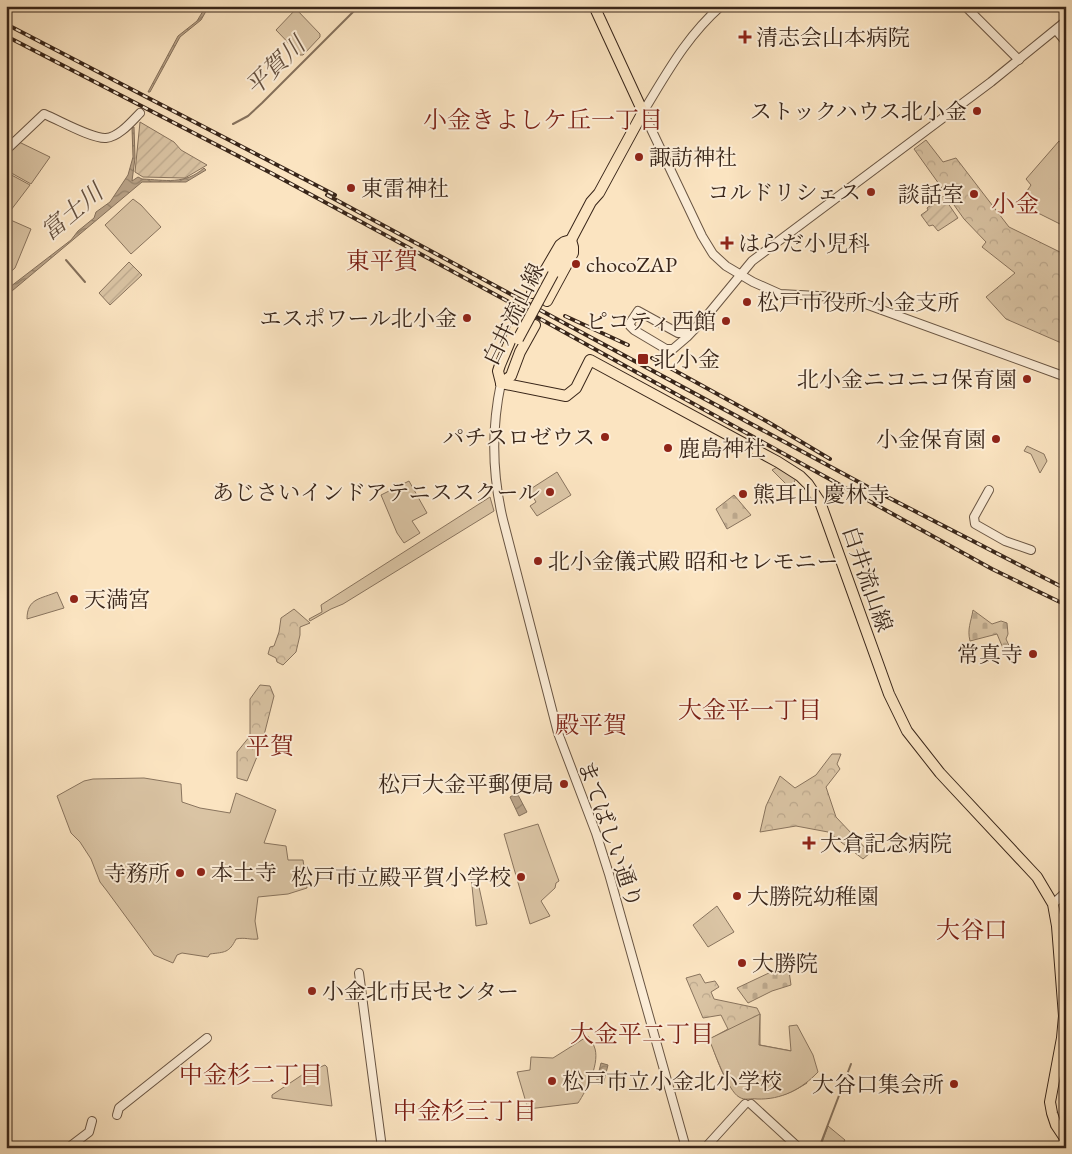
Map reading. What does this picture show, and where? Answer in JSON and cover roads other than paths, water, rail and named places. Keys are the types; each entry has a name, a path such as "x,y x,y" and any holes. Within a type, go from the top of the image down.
{"main road":[{"path":"594,6 643,112"},
{"name":"白井流山線","path":"643,112 518,339 501,383 566,396 576,388 590,360 778,462 800,476 808,484 825,512 889,694 907,731 940,773 1037,877 1053,904 1057,926 1064,1016 1062,1038 1050,1102 1056,1125 1066,1140"},
{"path":"532,294 560,245 571,240 574,247 573,254 547,301"},
{"path":"521,315 498,371 501,383 511,376 520,352 535,325"}],"street":[{"path":"721,6 682,48 643,112 713,254 740,276 783,295 844,298 875,307 1066,377"},
{"path":"965,6 1019,60"},
{"path":"694,330 678,333 638,311 630,323 634,330 670,350 677,346 694,330 752,261 1019,60 1066,21"},
{"path":"1056,30 1066,42"},
{"path":"6,150 44,114 96,137 106,138 112,137 127,126 140,112"},
{"name":"まてばしい通り","path":"501,383 493,445 496,487 503,520 558,733 596,833 609,874 686,1148"},
{"path":"989,490 974,517 975,524 1004,541 1031,550"},
{"path":"1053,904 1066,892"},
{"path":"359,973 382,1148"},
{"path":"117,1115 119,1108 207,1038"},
{"path":"705,1148 748,1104 799,1148"},
{"path":"68,1148 89,1132 92,1121"}],"water":[{"path":"206,6 209,6 201,20 180,37 150,92 148,92 178,36 197,21"},
{"path":"134,127 135,158 132,181 138,177 159,180 182,179 190,177 204,168 206,170 186,182 142,182 6,296 6,290 71,240 78,231 94,218 96,212 110,202 128,175 133,157 132,128"},
{"path":"517,793 527,812 519,816 510,797"},
{"path":"601,1063 608,1065 603,1085 596,1083"}],"waterway":[{"name":"平賀川","path":"233,124 248,116 262,103 359,6"},
{"path":"66,260 85,282"},
{"path":"819,1148 851,1064"}],"railway":[{"path":"6,24 335,195"},
{"path":"6,36 271,173 544,321 992,569 1066,605"},
{"path":"327,195 868,487 1066,589"},
{"path":"565,316 628,345"},
{"path":"652,358 768,422 830,459"}],"place":[{"name":"清志会山本病院","path":"745,37"},
{"name":"ストックハウス北小金","path":"977,111"},
{"name":"諏訪神社","path":"639,157"},
{"name":"東雷神社","path":"351,188"},
{"name":"コルドリシェス","path":"871,192"},
{"name":"談話室","path":"974,194"},
{"name":"はらだ小児科","path":"727,243"},
{"name":"chocoZAP","path":"576,264"},
{"name":"松戸市役所 小金支所","path":"747,302"},
{"name":"エスポワール北小金","path":"467,318"},
{"name":"ピコティ西館","path":"726,321"},
{"name":"北小金","path":"643,359"},
{"name":"北小金ニコニコ保育園","path":"1027,379"},
{"name":"パチスロゼウス","path":"605,437"},
{"name":"小金保育園","path":"996,439"},
{"name":"鹿島神社","path":"668,448"},
{"name":"あじさいインドアテニススクール","path":"550,492"},
{"name":"熊耳山 慶林寺","path":"743,494"},
{"name":"北小金儀式殿 昭和セレモニー","path":"538,561"},
{"name":"天満宮","path":"74,599"},
{"name":"常真寺","path":"1033,654"},
{"name":"松戸大金平郵便局","path":"564,784"},
{"name":"大倉記念病院","path":"809,843"},
{"name":"本土寺","path":"201,872"},
{"name":"寺務所","path":"180,873"},
{"name":"松戸市立殿平賀小学校","path":"521,877"},
{"name":"大勝院幼稚園","path":"737,896"},
{"name":"大勝院","path":"742,963"},
{"name":"小金北市民センター","path":"312,991"},
{"name":"松戸市立小金北小学校","path":"552,1081"},
{"name":"大谷口集会所","path":"954,1084"}],"district":[{"name":"小金きよしケ丘一丁目","path":"543,120"},
{"name":"小金","path":"1015,204"},
{"name":"東平賀","path":"382,261"},
{"name":"大金平一丁目","path":"750,710"},
{"name":"殿平賀","path":"591,725"},
{"name":"平賀","path":"270,746"},
{"name":"大谷口","path":"972,930"},
{"name":"大金平二丁目","path":"642,1034"},
{"name":"中金杉二丁目","path":"251,1075"},
{"name":"中金杉三丁目","path":"465,1111"}],"water label":[{"name":"富士川","path":"72,212"}]}
